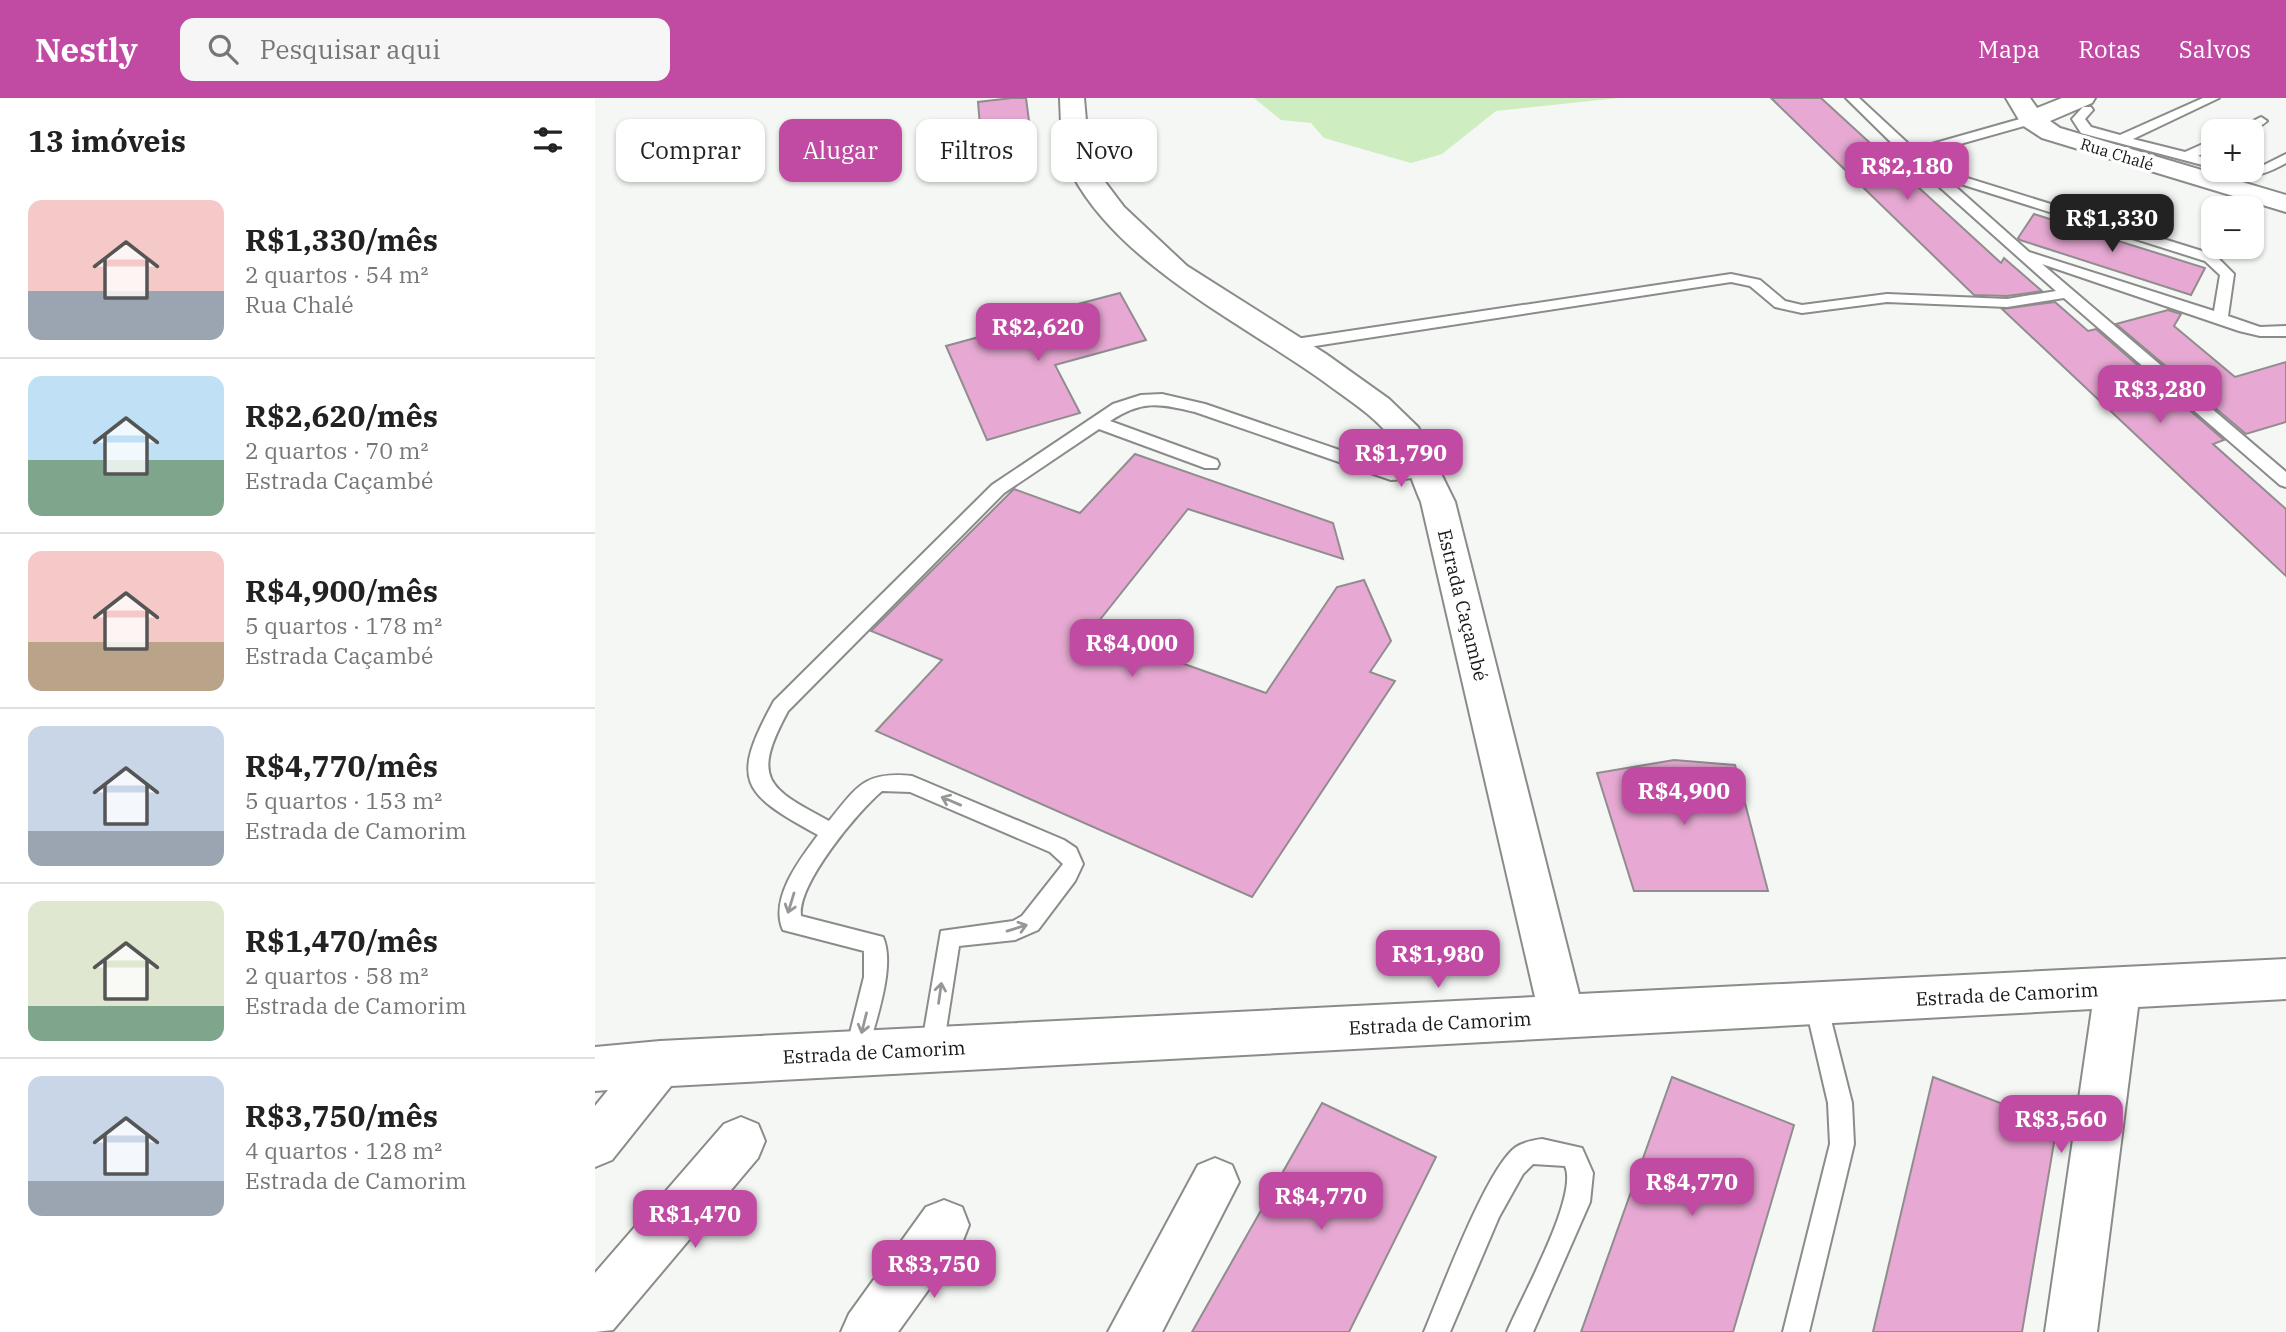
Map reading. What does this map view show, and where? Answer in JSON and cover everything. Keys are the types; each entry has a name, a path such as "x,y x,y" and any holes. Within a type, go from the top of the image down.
{"street":[{"name":"Estrada Caçambé","path":"1072,98 1075,143 1086,175 1114,212 1177,272 1378,406 1407,435 1439,502 1562,1017"},
{"path":"2024,109 2085,104"},
{"name":"Rua Chalé","path":"2024,109 2052,133 2103,151 2286,204"},
{"name":"Estrada de Camorim","path":"595,1069 660,1063 2286,979"},
{"path":"2071,1332 2118,987"},
{"path":"595,1143 660,1063"},
{"path":"595,1312 741,1141"},
{"path":"1134,1332 1215,1182"},
{"path":"867,1332 944,1225"}],"lane":[{"path":"1852,98 1928,170 2286,481"},
{"path":"2122,139 2213,98"},
{"path":"2085,104 2078,119 2086,130 2201,161"},
{"path":"1911,154 2024,109"},
{"path":"2186,157 2201,150"},
{"path":"2264,170 2286,158"},
{"path":"1928,170 2210,258 2227,274 2220,318"},
{"path":"2021,252 2220,318 2247,330 2273,333 2286,331"},
{"path":"1289,345 1731,278 1755,283 1780,304 1802,309 1887,298 2007,303 2069,293"},
{"path":"832,832 767,796 757,780 759,748 781,706 998,489 1119,408 1141,400 1162,399 1199,408 1391,474 1409,473 1422,468"},
{"path":"1097,422 1211,464"},
{"path":"856,1053 875,977 875,944 791,923 787,917 795,891 832,832 862,795 878,783 893,782 912,784 1069,854 1073,864 1069,875 1030,923 1015,930 949,938 932,1049"},
{"path":"1796,1332 1842,1144 1840,1103 1817,1004"},
{"path":"1437,1332 1498,1193 1513,1167 1524,1155 1537,1150 1573,1156 1581,1173 1578,1202 1520,1332"}],"green space":[{"path":"1254,98 1618,98 1496,111 1442,154 1411,163 1324,138 1311,123 1281,120"}],"building":[{"path":"1026,98 1029,119 979,119 978,102"},
{"path":"1771,98 1821,98 2001,263 2004,258 2042,291 2007,296 1974,295"},
{"path":"2034,214 2205,268 2191,295 2020,240 2018,238"},
{"path":"1120,293 1146,340 1055,365 1080,413 987,440 946,346 1034,322 1032,316"},
{"path":"2055,302 2088,331 2096,329 2224,440 2213,444 2286,509 2286,576 2002,309"},
{"path":"2168,310 2181,314 2174,326 2235,377 2286,362 2286,422 2246,434 2116,324"},
{"path":"1135,454 1333,523 1343,559 1188,509 1091,631 1266,693 1337,587 1364,580 1391,641 1370,672 1395,681 1252,897 876,731 942,660 871,631 1014,489 1080,513"},
{"path":"1674,760 1735,765 1768,891 1634,891 1597,773"},
{"path":"1672,1077 1794,1125 1733,1332 1581,1332"},
{"path":"1933,1077 2057,1125 2022,1332 1873,1332"},
{"path":"1322,1103 1436,1157 1349,1332 1192,1332"}]}
